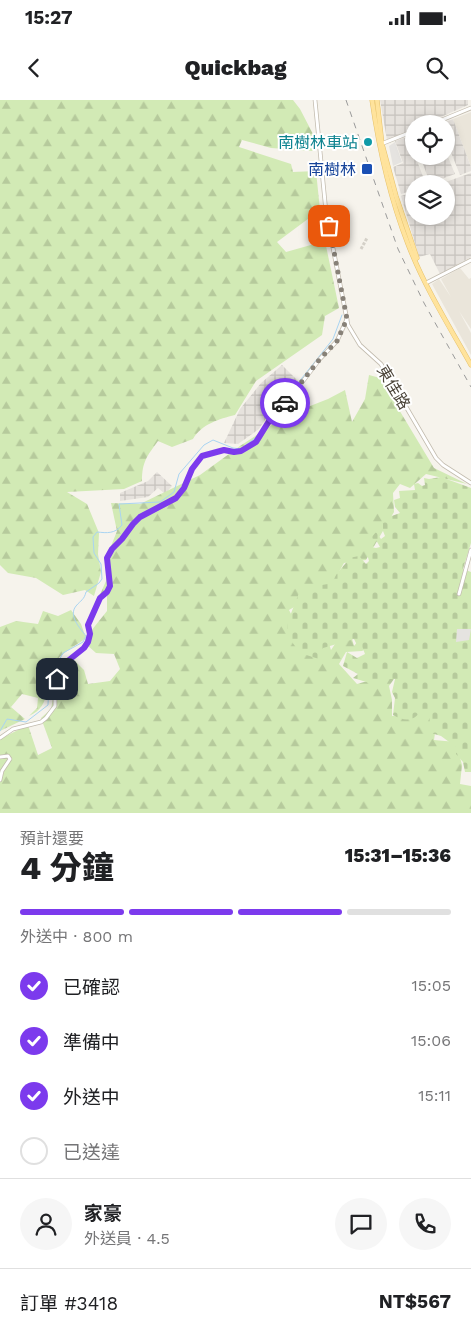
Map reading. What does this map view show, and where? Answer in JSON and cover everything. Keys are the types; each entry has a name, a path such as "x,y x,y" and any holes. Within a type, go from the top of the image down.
{"main road":[{"path":"372,100 380,145 401,213 426,283 471,365"},
{"path":"377,100 380,145"}],"street":[{"name":"東佳路","path":"315,100 326,212 347,319 355,339 381,364 436,458 443,465 471,483"},
{"path":"454,115 471,108"},
{"path":"380,145 405,135"},
{"path":"426,283 471,260"},
{"path":"0,738 13,729 41,722 55,706 55,685 61,670 64,664 84,648 88,642 90,634 88,625 100,598 107,592 110,586 107,558 112,549 140,517 176,498 184,488 192,469 202,456 224,450 241,451 256,442 271,418 291,397 319,360 337,341 347,319"},
{"path":"459,594 471,550"},
{"path":"0,757 8,756 10,758 2,771 0,780"}],"shaded area":[{"path":"380,100 468,100 468,105 445,115 405,115 405,133 387,140"},
{"path":"471,112 471,167 455,124 455,118"},
{"path":"455,124 471,167 471,171 460,175 455,162"},
{"path":"405,138 405,165 419,165 422,175 405,175 405,193 401,194 393,167 403,163 395,141"},
{"path":"395,142 402,162 393,166 389,146"},
{"path":"423,165 451,165 455,174 452,175 427,175"},
{"path":"471,173 471,257 440,274 430,254 419,257 410,225 455,225 455,179"},
{"path":"405,195 405,210 401,196"},
{"path":"460,268 469,279 471,278 471,329 459,311 471,333 471,355 432,284 439,279 451,297 441,279"},
{"path":"282,365 298,381 272,409 259,429 238,444 224,443 240,409 261,383"},
{"path":"157,472 172,486 165,494 158,488 148,497 120,501 120,493 148,481"},
{"path":"457,629 471,629 469,640 456,642"}],"green space":[{"path":"0,100 293,100 313,134 313,151 271,148 242,140 239,147 291,164 293,172 316,171 320,210 277,242 286,252 325,241 339,308 325,316 322,335 256,381 235,415 211,423 201,429 193,439 172,447 158,441 146,460 142,481 124,489 67,492 87,504 99,533 98,554 101,572 94,596 85,590 63,595 36,578 8,573 0,565"},
{"path":"369,375 380,378 434,468 467,484 426,474 410,488 400,484 393,493 394,512 366,560 344,563 331,586 289,610 307,645 327,637 331,650 345,629 350,632 354,646 362,636 386,639 362,651 346,652 339,664 357,684 399,672 389,686 392,700 392,716 416,714 424,670 437,719 434,740 456,742 462,765 460,784 471,786 471,813 0,813 0,739 28,725 38,755 52,748 41,718 51,709 55,687 71,678 75,661 84,670 88,684 110,681 120,669 114,654 96,653 87,645 91,631 107,611 107,594 99,597 106,581 106,559 117,531 111,503 140,504 200,475 287,415 328,399 345,390 352,422 365,399"},
{"path":"441,477 471,488 471,543 463,569 471,572 471,772 465,772 463,762 456,754 456,747 441,736 431,733 429,714 425,714 422,710 416,716 409,719 402,719 393,715 395,698 392,692 395,679 382,679 373,684 353,678 358,674 343,666 347,652 357,658 365,654 361,644 357,645 354,639 323,648 319,659 300,653 287,635 288,621 299,593 309,592 316,586 328,584 330,579 334,580 349,558 359,556 366,564 369,561 368,549 380,547 376,540 371,538 376,532 381,539 385,536 383,516 389,517 400,513 395,507 394,500 400,498 399,491 415,490 414,484 418,483 422,486 425,485 424,478"},
{"path":"71,610 81,624 86,638 65,653 55,663 51,671 42,706 29,716 37,708 38,698 22,694 11,707 25,719 0,731 0,627 16,621 38,624 43,611 58,616"}],"waterway":[{"path":"0,731 7,719 26,722 48,705 49,679 63,653 83,642 86,636 74,618 74,610 86,592 102,579 101,564 94,553 93,537 97,532 107,533 114,531 122,525 119,504 160,502 174,492 179,474 204,445 213,440 241,449 259,435 271,414 333,339 342,315"}],"tunnel":[{"path":"361,249 367,238"}],"railway":[{"path":"346,100 398,249 424,303 471,387"}],"way so far":[{"path":"285,403 319,360 332,348 347,319 329,226"}],"place":[{"name":"南樹林車站","path":"368,142"},
{"name":"南樹林","path":"367,169"}],"route":[{"path":"57,679 69,658 84,648 88,642 90,634 88,625 100,598 107,592 110,586 107,558 112,549 140,517 166,505 176,498 184,488 192,469 202,456 224,450 241,451 256,442 271,418 285,403"}]}
